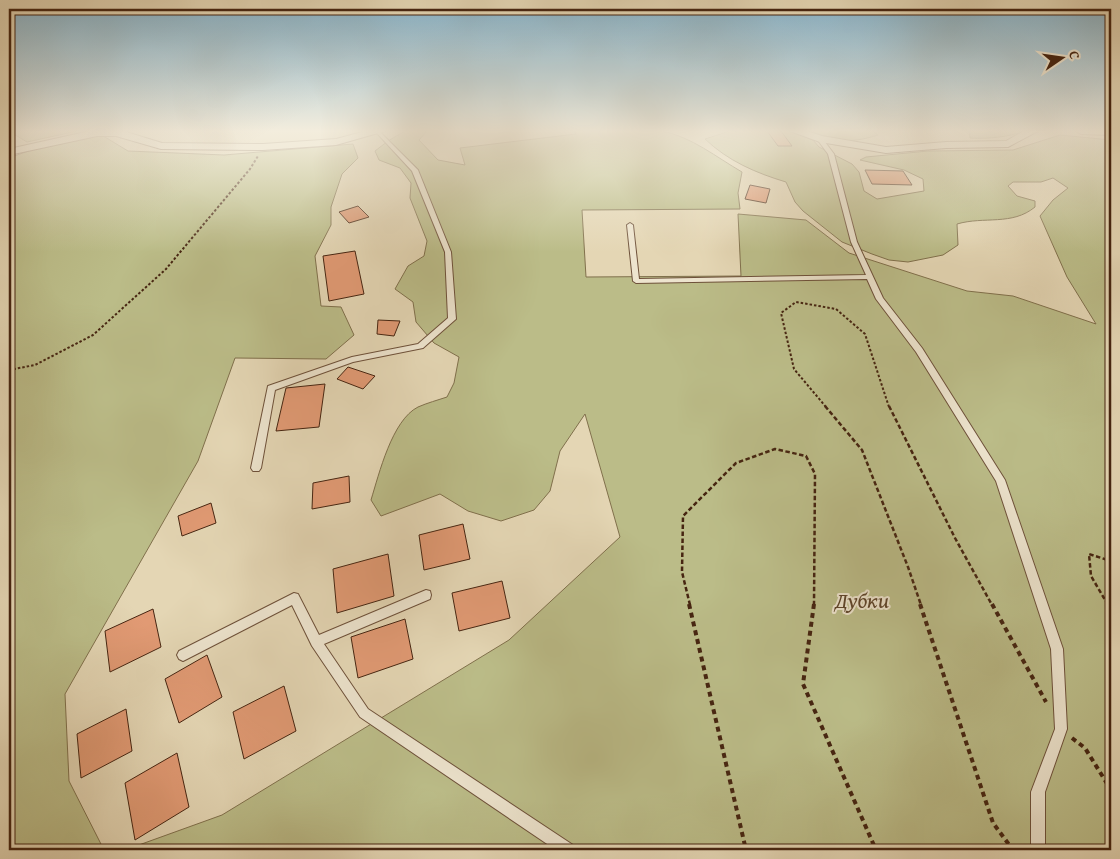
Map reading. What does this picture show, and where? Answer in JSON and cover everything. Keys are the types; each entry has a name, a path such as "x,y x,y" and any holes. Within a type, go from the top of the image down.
{"lane":[{"path":"256,468 271,388 352,360 420,346 452,319 448,252 415,171"},
{"path":"835,171 854,242 880,299 919,350 1000,480 1057,649 1061,729 1038,792 1038,850"},
{"path":"630,225 636,281 870,277"},
{"path":"316,642 426,595"},
{"path":"183,655 294,598 316,642 364,714 568,850"}],"path":[{"path":"9,370 35,365 93,335 166,269 248,171"},
{"path":"1013,850 993,823 908,567 862,450 794,369 780,313 796,302 836,309 865,334 892,410 955,538 1046,703"},
{"path":"746,850 682,572 683,516 736,463 776,448 806,456 815,474 815,599 803,684 876,850"},
{"path":"1111,561 1089,554 1090,576 1111,611"},
{"path":"1061,729 1085,748 1111,790"}],"green space":[{"path":"9,171 345,171 342,174 331,207 331,225 315,256 321,306 341,307 354,335 326,359 235,358 198,461 65,694 69,781 104,850 9,850"},
{"name":"Дубки","path":"402,171 741,171 742,172 738,193 740,209 582,210 586,277 741,276 738,214 806,220 849,253 967,291 1013,296 1096,324 1067,277 1040,216 1053,200 1068,188 1053,178 1041,182 1013,182 1008,186 1017,196 1035,201 1035,207 1026,213 1007,219 957,224 958,245 943,255 908,262 889,260 842,242 803,211 795,202 786,182 756,171 858,171 864,191 877,199 924,191 923,179 906,171 1111,171 1111,850 125,850 222,815 509,640 620,537 585,414 560,451 550,491 534,510 501,521 468,511 440,494 381,516 371,500 388,449 401,423 418,407 447,397 454,383 459,357 434,343 416,322 413,302 395,289 408,266 424,256 427,241 410,198 411,183"}],"building":[{"path":"866,171 903,171 912,185 872,184"},
{"path":"750,185 770,189 766,203 745,199"},
{"path":"358,206 369,217 349,223 339,212"},
{"path":"355,251 364,294 329,301 323,256"},
{"path":"378,320 400,321 394,336 377,334"},
{"path":"348,367 375,376 363,389 337,379"},
{"path":"325,384 319,427 276,431 286,388"},
{"path":"349,476 350,502 312,509 313,483"},
{"path":"211,503 216,523 182,536 178,516"},
{"path":"463,524 470,559 424,570 419,535"},
{"path":"388,554 394,596 337,613 333,569"},
{"path":"502,581 510,618 459,631 452,593"},
{"path":"153,609 161,647 110,672 105,631"},
{"path":"405,619 413,659 358,678 351,637"},
{"path":"207,655 222,697 179,723 165,679"},
{"path":"284,686 296,731 244,759 233,712"},
{"path":"126,709 132,751 81,778 77,734"},
{"path":"177,753 189,807 135,840 125,783"}]}
